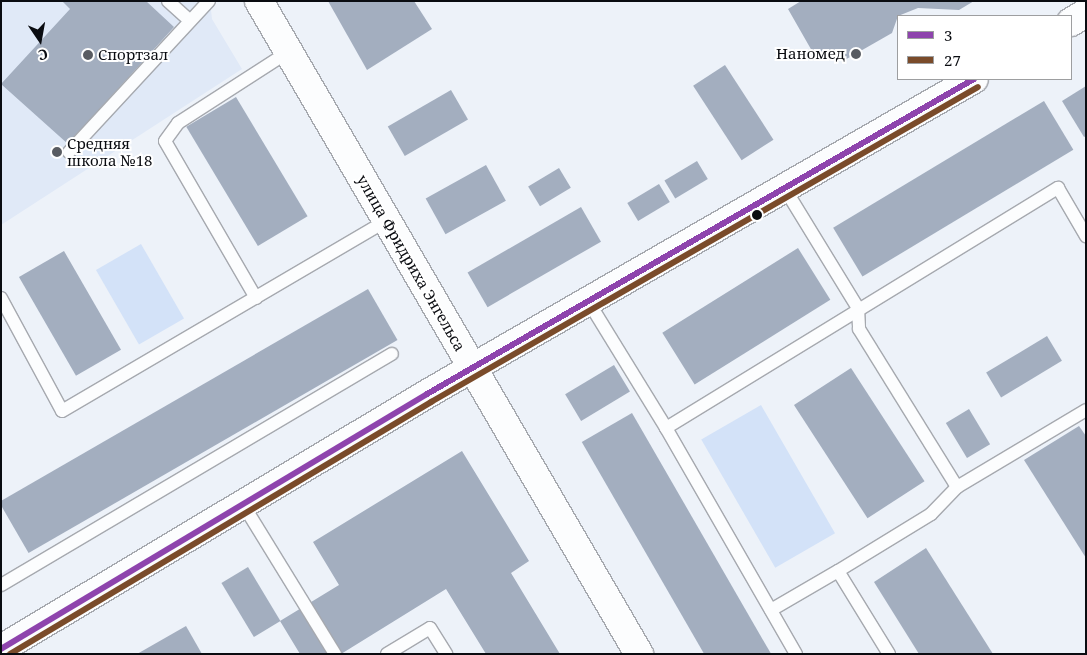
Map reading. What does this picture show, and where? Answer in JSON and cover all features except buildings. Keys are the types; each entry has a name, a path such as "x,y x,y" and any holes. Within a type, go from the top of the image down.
{"main road":[{"name":"улица Фридриха Энгельса","path":"259,1 639,654"},
{"path":"1072,21 1086,13"},
{"path":"1,649 588,301 972,80"}],"lane":[{"path":"168,1 189,20"},
{"path":"69,152 208,1"},
{"path":"256,298 165,141 178,122 288,52"},
{"path":"666,428 858,308 1058,188 1086,236"},
{"path":"785,189 858,308 859,328 957,487"},
{"path":"1,298 62,410 256,298 386,220"},
{"path":"588,301 666,428 796,654"},
{"path":"1,584 392,354"},
{"path":"771,610 931,514 957,487 1086,410"},
{"path":"244,506 335,654"},
{"path":"838,571 889,654"},
{"path":"387,654 430,628 446,654"}],"shaded area":[{"name":"Средняя школа №18","path":"1,1 210,1 212,19 242,69 1,225"},
{"path":"141,244 184,318 139,344 96,270"},
{"path":"761,405 835,533 775,568 701,440"}],"transit line":[{"name":"3","path":"1,649 427,394 972,80"},
{"name":"27","path":"10,654 431,402 978,87"}],"place":[{"name":"Наномед","path":"856,54"},
{"name":"Спортзал","path":"88,55"},
{"name":"Средняя школа №18","path":"57,152"}]}
